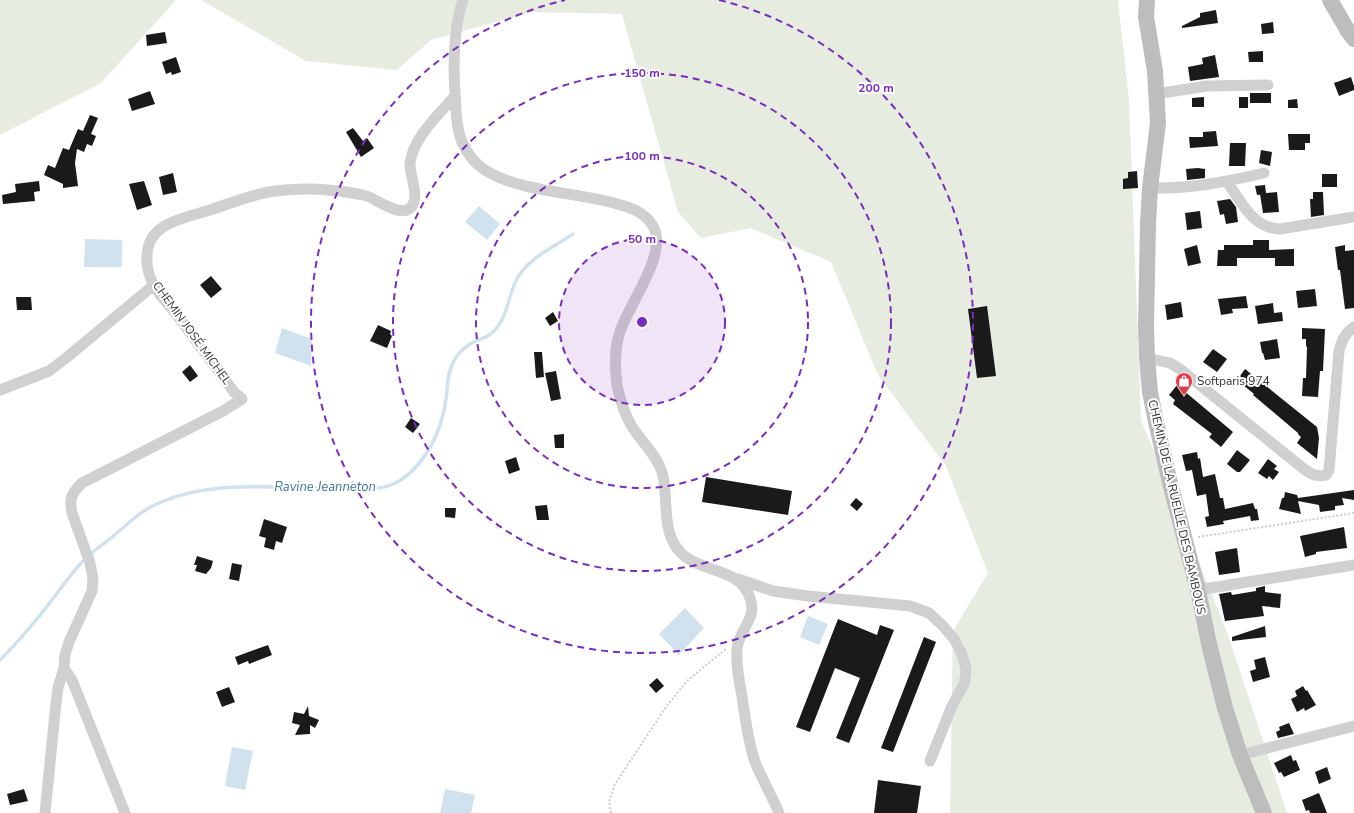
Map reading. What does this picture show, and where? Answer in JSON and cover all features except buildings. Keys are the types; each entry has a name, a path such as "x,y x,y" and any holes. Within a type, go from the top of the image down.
{"street":[{"path":"463,0 457,30 454,63 455,96 458,129 463,144 472,158 484,170 523,186 595,198 633,208 648,219 654,227 657,237 656,250 651,268 632,304 618,336 615,354 617,385 625,413 631,425 656,460 661,471 664,481 666,517 672,538 677,547 684,555 695,562 773,591 910,606 929,613 954,639 961,652 966,667 966,682 952,706 930,761"},
{"name":"CHEMIN DE LA RUELLE DES BAMBOUS","path":"1147,0 1146,17 1154,71 1158,123 1150,188 1146,326 1150,392 1170,483 1198,590 1209,644 1225,708 1240,754 1264,813"},
{"path":"1330,0 1348,31 1354,38"},
{"path":"1156,94 1206,86 1268,85"},
{"name":"CHEMIN JOSÉ MICHEL","path":"44,813 56,703 58,688 64,668 65,655 69,642 92,591 93,578 88,558 72,513 70,504 71,496 82,483 223,411 242,399 234,392 154,285 148,263 147,248 158,231 180,218 267,192 300,189 328,190 366,196 392,209 402,211 409,209 415,196 410,163 414,150 426,129 455,96"},
{"path":"1150,188 1173,189 1204,186 1264,173"},
{"path":"1228,182 1251,217 1270,228 1280,229 1354,217"},
{"path":"0,390 49,371 154,285"},
{"path":"1147,358 1170,362 1304,470 1318,477 1326,475 1329,470 1340,351 1345,334 1354,327"},
{"path":"1198,590 1354,565"},
{"path":"738,579 746,589 753,609 751,617 740,636 737,645 737,663 748,732 756,763 779,813"},
{"path":"64,668 72,680 126,813"},
{"path":"1240,754 1354,726"}],"path":[{"path":"1185,539 1354,513"},
{"path":"611,813 609,802 615,784 666,707 686,681 711,662 740,636"}],"shaded area":[{"path":"0,0 176,0 101,83 0,135"},
{"path":"201,0 1118,0 1129,99 1141,420 1227,632 1287,813 950,813 953,631 988,573 946,466 878,375 831,262 751,228 701,238 678,212 622,14 532,12 431,40 397,70 306,61"}],"water":[{"path":"479,206 500,224 487,240 465,222"},
{"path":"85,239 122,240 122,267 84,267"},
{"path":"282,328 312,339 311,366 275,353"},
{"path":"685,608 704,628 679,655 659,634"},
{"path":"808,616 828,624 819,645 800,637"},
{"path":"232,747 253,751 245,790 225,786"},
{"path":"445,789 475,795 471,813 440,813"}],"waterway":[{"name":"Ravine Jeanneton","path":"0,660 34,623 84,560 137,516 159,503 199,491 221,488 263,487 374,489 384,487 401,480 410,473 426,455 437,434 444,411 450,370 457,356 473,342 489,335 498,326 505,314 513,287 526,266 541,254 573,234"}],"place":[{"name":"Softparis 974","path":"1184,396"}]}
